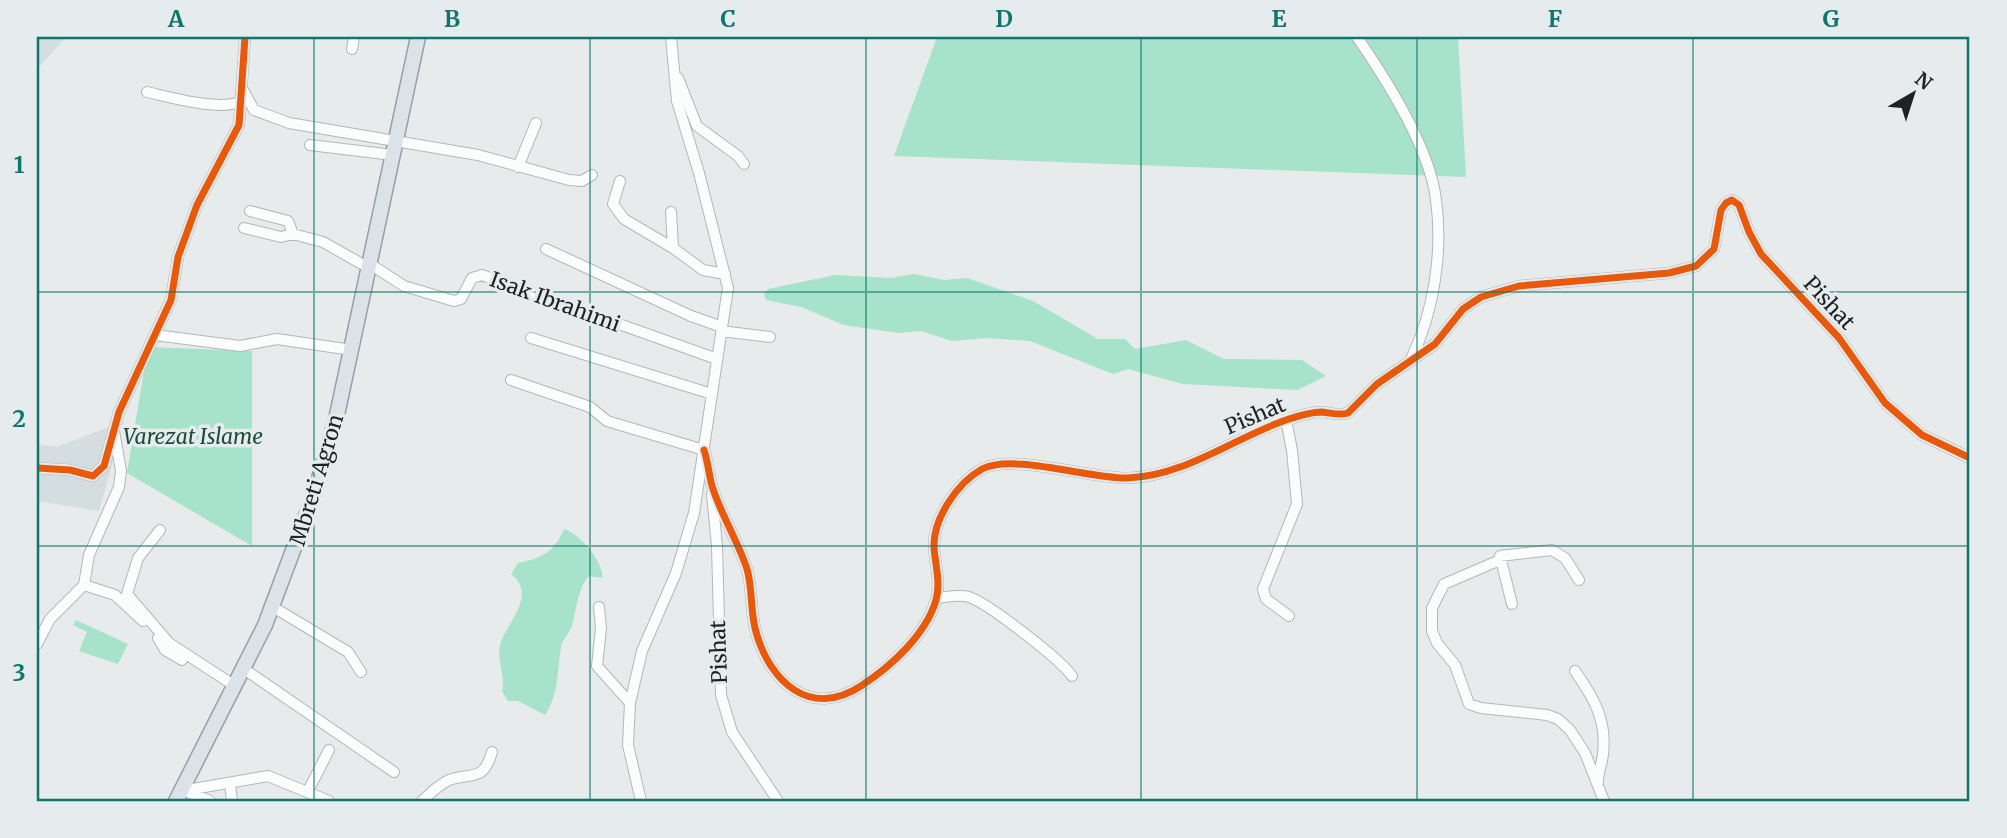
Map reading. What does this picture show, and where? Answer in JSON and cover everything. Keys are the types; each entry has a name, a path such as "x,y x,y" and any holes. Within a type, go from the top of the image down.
{"main road":[{"name":"Mbreti Agron","path":"181,794 273,607 316,490 352,350 418,37"}],"street":[{"path":"37,468 96,475 104,466 114,431 171,300 182,242 239,125 246,37"},
{"path":"352,50 354,37"},
{"path":"641,801 628,745 630,703 642,651 689,534 728,288 677,101 671,37"},
{"path":"1357,37 1417,139 1436,199 1436,264 1424,332 1412,358"},
{"path":"673,64 697,126 738,156 744,164"},
{"path":"243,89 254,110 274,119 341,133 396,139 478,155 576,181 592,175"},
{"path":"147,92 209,104 241,102"},
{"path":"518,167 536,123"},
{"path":"310,145 393,155"},
{"path":"620,181 613,199 616,211 628,222 704,270 725,274"},
{"name":"Pishat","path":"712,487 747,570 752,615 762,648 779,678 804,696 835,698 856,689 878,674 918,633 937,598 934,544 937,526 960,489 981,470 1008,464 1107,477 1149,475 1198,460 1286,420 1314,413 1348,413 1377,384 1402,370 1412,358 1435,344 1463,309 1493,292 1534,284 1669,273 1696,266 1708,256 1717,242 1724,205 1735,201 1740,205 1749,232 1761,254 1839,338 1885,403 1922,435 1970,458"},
{"path":"250,211 288,221 293,234"},
{"path":"671,212 673,248"},
{"path":"244,228 281,237 293,234 334,247 369,266"},
{"name":"Isak Ibrahimi","path":"546,249 721,329 771,337"},
{"name":"Isak Ibrahimi","path":"369,266 404,286 454,302 461,299 472,278 482,275 717,359"},
{"path":"155,335 240,346 277,339 352,350"},
{"name":"Isak Ibrahimi","path":"531,338 712,394"},
{"path":"511,380 590,407 607,421 704,450"},
{"name":"Pishat","path":"1286,420 1297,504 1263,589 1266,599 1289,616"},
{"path":"37,644 50,620 84,585 89,555 119,487 121,471 114,431"},
{"name":"Pishat","path":"704,450 712,487 721,695 732,732 778,801"},
{"path":"160,530 138,558 127,594 173,647 234,689"},
{"path":"1512,604 1500,556 1552,550 1565,558 1579,580"},
{"path":"1500,560 1444,584 1431,614 1434,637 1455,665 1467,702 1481,708 1547,715 1558,719 1574,736 1604,801"},
{"path":"84,585 115,595 147,624 165,650 234,689"},
{"path":"937,598 959,596 978,601 1057,660 1072,676"},
{"path":"273,607 348,652 362,672"},
{"path":"599,607 601,628 597,666 630,703"},
{"path":"244,669 394,772"},
{"path":"1575,671 1597,701 1605,732 1598,783"},
{"path":"308,791 329,750"},
{"path":"422,801 443,783 479,775 492,752"},
{"path":"181,794 268,776 329,801"},
{"path":"230,783 232,801"},
{"path":"181,794 210,801"}],"shaded area":[{"path":"37,37 66,37 40,66 37,65"},
{"path":"124,421 99,511 37,501 37,444 57,447"}],"green space":[{"path":"937,37 1458,37 1466,177 894,156"},
{"path":"913,274 944,280 967,278 1033,301 1098,339 1125,339 1135,349 1186,340 1224,359 1302,360 1326,376 1297,390 1183,384 1128,369 1113,374 1030,341 987,338 952,341 921,331 898,333 844,325 801,307 766,300 764,294 768,289 835,275 891,278"},
{"name":"Varezat Islame","path":"148,347 252,351 252,546 127,473"},
{"path":"564,529 590,549 603,578 589,576 583,586 572,625 562,644 555,691 545,715 518,701 508,701 502,691 499,648 521,599 522,590 511,574 518,563 534,559 552,549"},
{"path":"76,620 128,644 118,664 79,651 87,632 73,625"}],"cycle path":[{"path":"37,468 70,470 93,476 104,466 119,412 171,300 178,257 197,205 239,125 245,37"},
{"path":"704,450 712,486 747,569 756,632 771,666 782,680 809,697 825,699 842,695 861,686 884,669 906,649 924,626 937,594 934,547 942,514 956,492 982,469 1013,464 1112,477 1149,476 1189,464 1295,417 1318,412 1348,413 1377,384 1435,344 1463,309 1481,297 1519,286 1669,273 1696,266 1714,249 1721,210 1732,200 1739,205 1761,254 1839,338 1885,403 1922,435 1970,458"}]}
